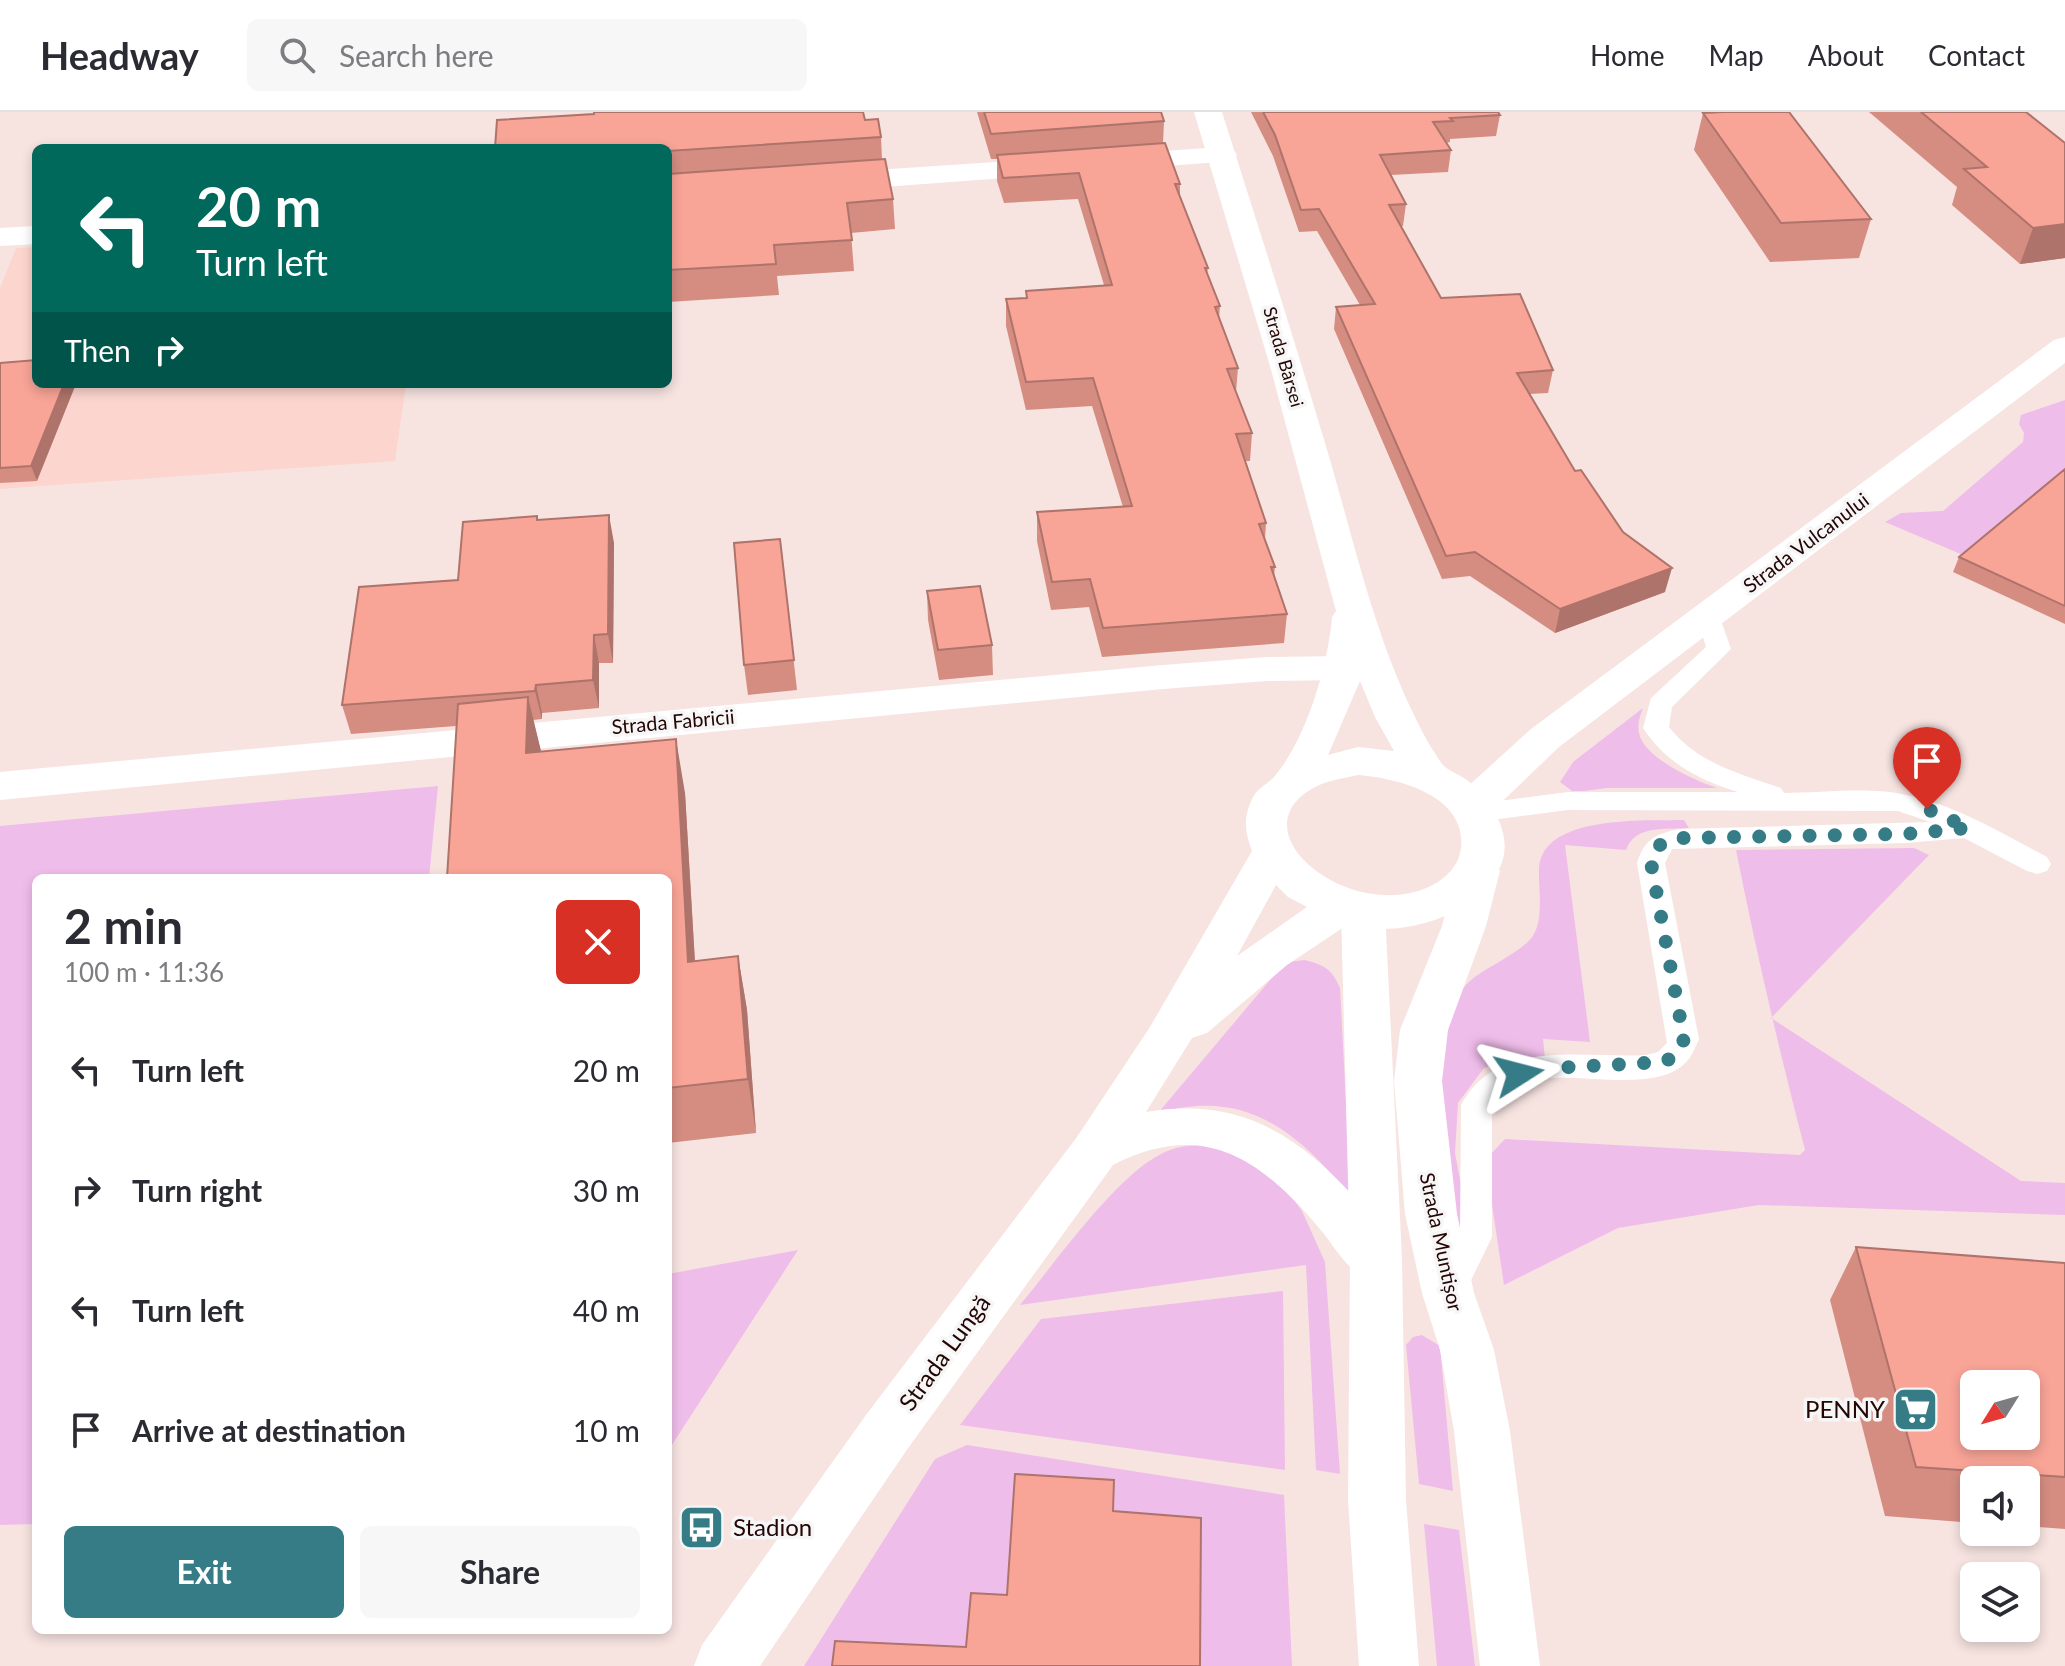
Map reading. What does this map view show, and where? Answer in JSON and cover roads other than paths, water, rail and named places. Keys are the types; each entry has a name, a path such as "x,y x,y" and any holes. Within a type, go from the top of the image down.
{"main road":[{"name":"Strada Bârsei","path":"1208,112 1352,603 1377,678 1395,717 1454,795"},
{"path":"807,184 1223,155"},
{"path":"0,237 32,235"},
{"name":"Strada Vulcanului","path":"1454,795 1545,738 2063,350"},
{"name":"Strada Bârsei","path":"1294,778 1319,736 1346,668 1352,603"},
{"name":"Strada Fabricii","path":"0,786 1117,681 1267,669 1346,668"},
{"path":"1358,761 1394,764 1454,795 1484,837 1484,854 1478,871 1466,886 1448,898 1423,908 1393,912 1352,908 1313,893 1289,876 1271,856 1264,834 1266,813 1276,794 1294,778 1323,765 1358,761"},
{"path":"1167,1040 1271,856"},
{"name":"Strada Muntișor","path":"1478,871 1464,926 1424,1030 1418,1081 1431,1214 1448,1293 1467,1350 1482,1431 1510,1666"},
{"path":"1167,1040 1271,953 1352,908"},
{"path":"1352,908 1376,1258 1377,1500 1389,1666"},
{"name":"Strada Lungă","path":"724,1666 886,1433 1095,1151 1167,1040"},
{"path":"1095,1151 1139,1132 1174,1127 1224,1128 1249,1137 1261,1142 1296,1168 1376,1258"}],"lane":[{"path":"1709,617 1719,649 1660,704 1656,728 1672,749 1694,767 1792,801"},
{"path":"1454,795 1568,801 1899,802 1927,809 2037,864"},
{"path":"1448,1293 1476,1237 1476,1105 1503,1079 1534,1069 1632,1066 1665,1062 1679,1052 1684,1039 1651,863 1655,850 1663,842 1705,836 1906,834 1969,828"}],"place":[{"name":"PENNY","path":"1916,1410"},
{"name":"Stadion","path":"702,1528"}]}
